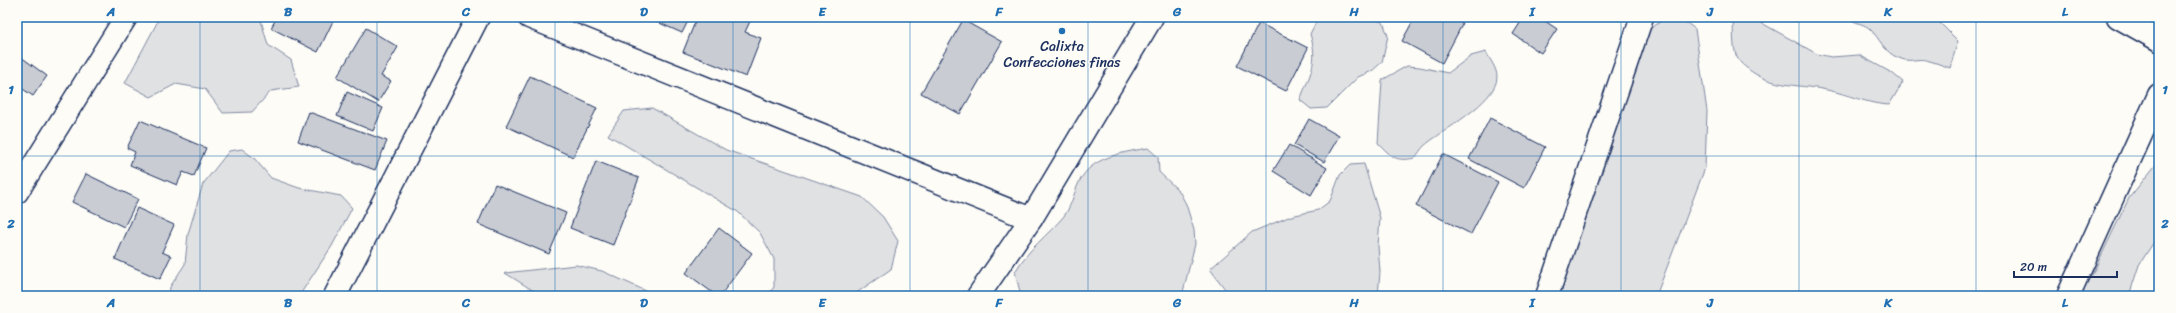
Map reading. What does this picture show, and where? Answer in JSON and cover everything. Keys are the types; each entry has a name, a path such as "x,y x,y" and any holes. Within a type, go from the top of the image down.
{"street":[{"path":"17,192 126,17"},
{"path":"335,296 478,17"},
{"path":"529,17 1030,219"},
{"path":"978,296 1030,219 1152,17"},
{"path":"1547,296 1642,17"},
{"path":"2118,17 2159,40"},
{"path":"2068,296 2159,94"}],"shaded area":[{"path":"160,17 260,17 268,45 291,60 299,87 271,91 252,112 223,113 205,89 176,84 151,97 125,83"},
{"path":"1321,17 1365,17 1383,22 1388,36 1382,62 1372,71 1358,77 1327,108 1311,109 1300,100 1312,68 1314,52 1310,34 1317,20"},
{"path":"1667,17 1679,17 1695,29 1707,111 1705,168 1656,296 1560,296 1625,67 1650,29"},
{"path":"1738,17 1751,17 1817,54 1831,57 1859,55 1892,73 1903,82 1889,105 1873,103 1827,90 1782,84 1771,81 1751,71 1738,59 1734,48 1733,19"},
{"path":"1847,17 1931,17 1936,19 1958,41 1950,68 1926,60 1906,60 1894,56 1886,49 1869,28 1852,21"},
{"path":"1486,52 1495,67 1497,77 1495,87 1478,106 1424,146 1415,158 1398,159 1387,152 1378,143 1382,80 1407,66 1420,67 1448,73 1471,56"},
{"path":"652,108 726,150 862,197 883,217 898,241 891,269 852,296 767,296 774,287 774,259 760,233 738,212 608,135 624,111"},
{"path":"1148,148 1158,157 1159,172 1179,191 1186,204 1194,230 1195,244 1182,296 1021,296 1015,272 1025,257 1064,216 1079,182 1088,170 1095,164 1112,156"},
{"path":"242,149 254,158 271,178 299,188 341,196 352,208 332,246 299,296 169,296 170,287 185,264 188,234 203,184 229,151"},
{"path":"2159,161 2159,234 2139,265 2129,296 2076,296 2092,275 2129,198"},
{"path":"1364,164 1380,218 1378,246 1380,272 1378,296 1233,296 1228,293 1210,269 1252,232 1291,216 1318,210 1330,201 1340,175 1350,165"},
{"path":"576,265 602,271 657,296 542,296 505,273"}],"building":[{"path":"277,17 335,17 318,52 271,28"},
{"path":"356,17 365,17 363,21"},
{"path":"646,17 690,17 682,33"},
{"path":"697,17 752,17 745,32 761,38 746,77 683,52"},
{"path":"1415,17 1451,17 1463,23 1442,63 1402,41"},
{"path":"1524,17 1539,17 1557,29 1541,53 1513,34"},
{"path":"963,20 1002,42 960,114 921,93"},
{"path":"1259,23 1308,48 1286,91 1237,66"},
{"path":"366,28 398,47 381,76 391,81 378,102 337,77"},
{"path":"17,54 47,76 33,96 17,85"},
{"path":"530,76 597,108 573,157 506,126"},
{"path":"347,92 383,108 373,131 337,116"},
{"path":"309,112 387,141 375,170 298,141"},
{"path":"1490,118 1545,147 1524,188 1469,159"},
{"path":"1309,119 1339,136 1324,162 1294,145"},
{"path":"140,120 206,148 194,176 183,172 177,185 130,165 135,152 127,148"},
{"path":"1289,145 1327,168 1311,195 1273,171"},
{"path":"1443,154 1498,182 1471,234 1416,206"},
{"path":"596,161 639,178 613,245 570,228"},
{"path":"86,174 138,199 124,227 72,202"},
{"path":"495,184 566,213 549,254 478,224"},
{"path":"137,208 174,225 162,252 171,256 160,279 115,259"},
{"path":"719,228 752,253 720,296 717,296 686,273"}],"place":[{"name":"Calixta Confecciones finas","path":"1062,31"}]}
